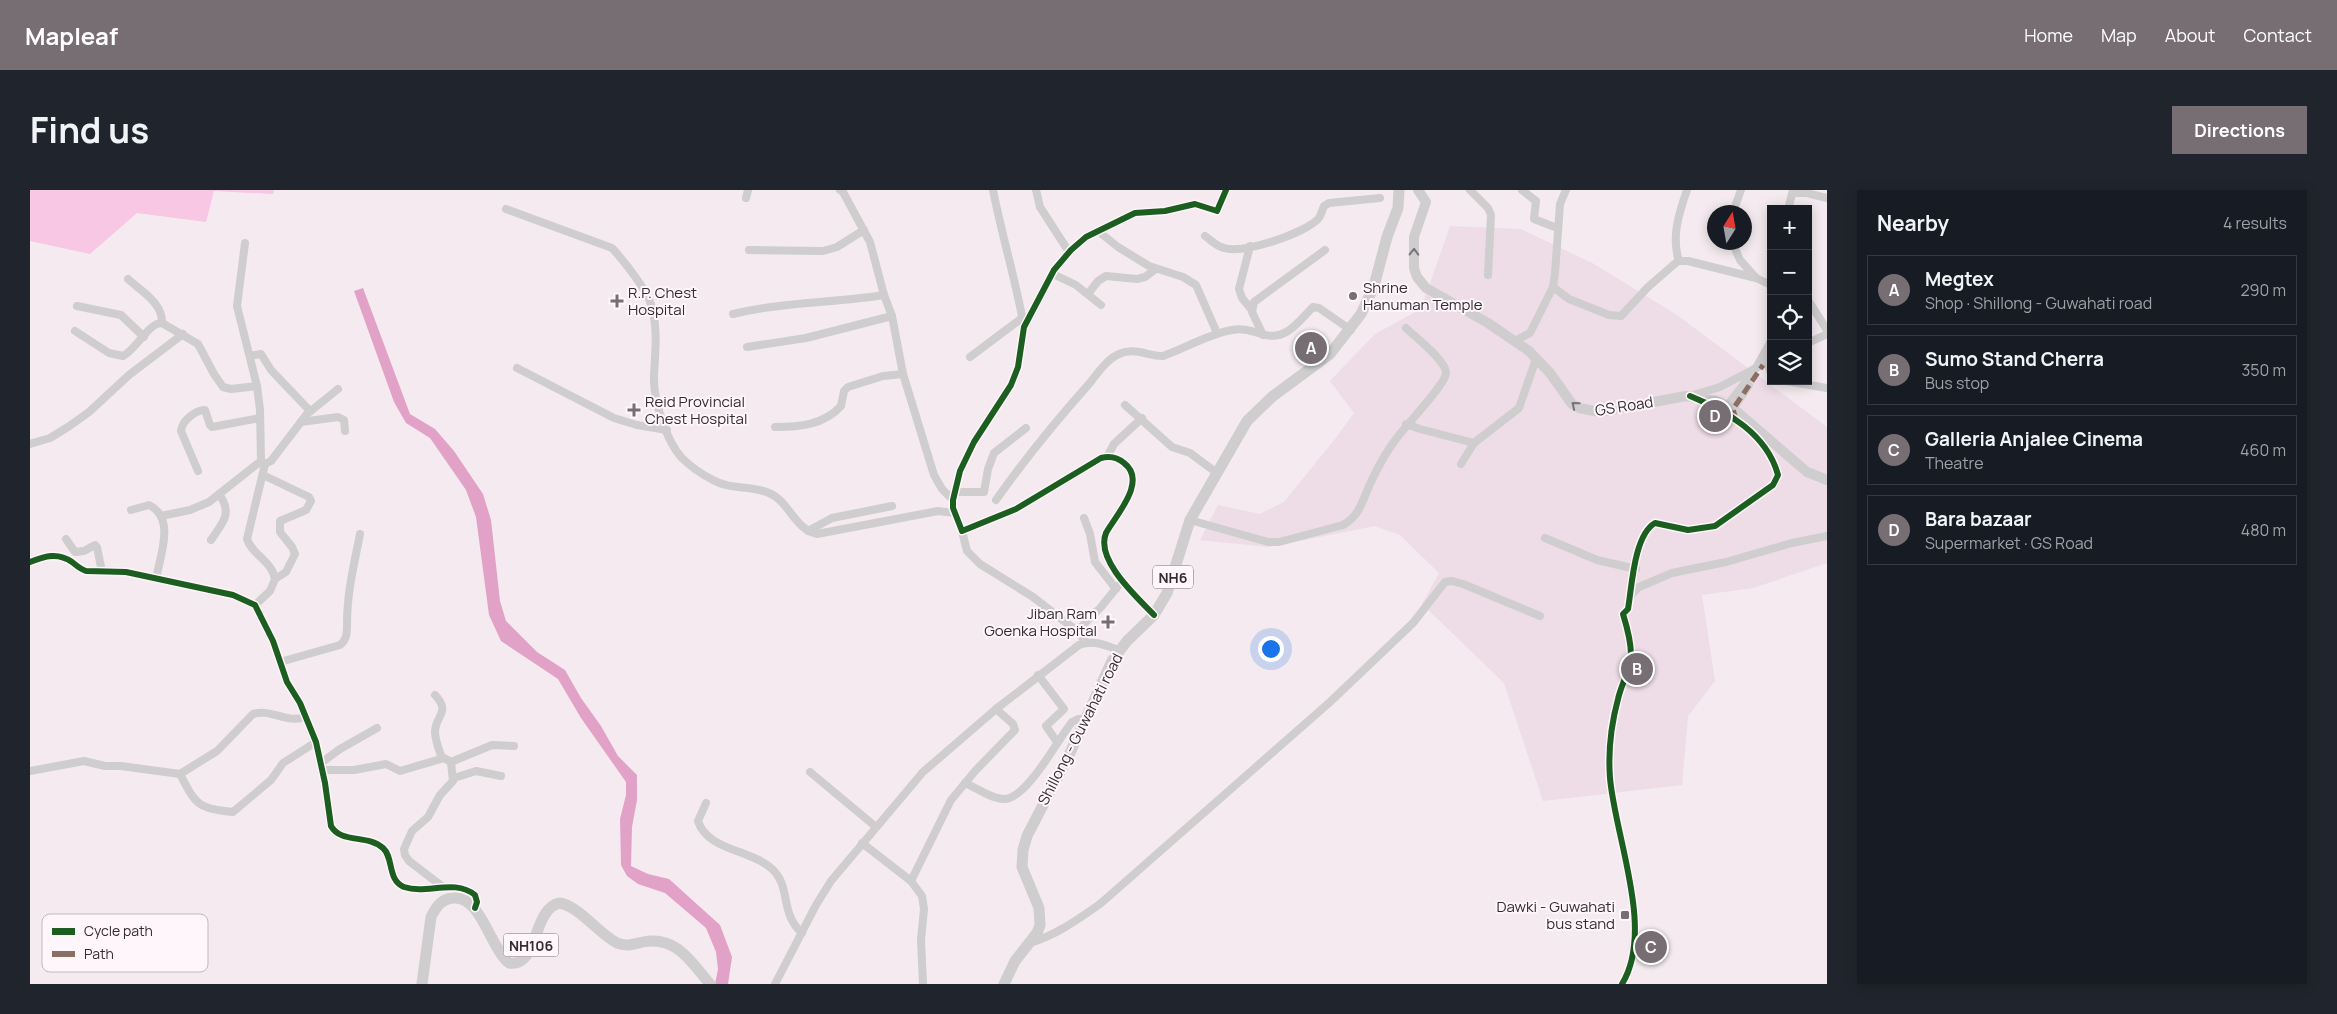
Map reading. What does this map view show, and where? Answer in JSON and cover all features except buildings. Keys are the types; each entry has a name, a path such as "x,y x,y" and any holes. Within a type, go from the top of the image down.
{"highway":[{"name":"Shillong - Guwahati road","path":"1004,984 1014,961 1037,932 1041,917 1022,867 1023,850 1034,820 1060,773 1119,650 1154,615 1167,593 1190,520 1247,421 1257,410 1317,365 1340,343 1365,307 1374,286 1386,237 1398,208 1398,190"},
{"path":"422,984 429,927 436,907 442,901 456,897 463,899 475,908"},
{"name":"NH106","path":"475,908 500,954 509,963 518,963 526,956 547,910 560,903 570,907 596,929 618,943 631,945 654,940 672,944 688,957 710,984"}],"main road":[{"name":"GS Road","path":"1418,190 1426,202 1414,237 1414,268 1417,277 1426,288 1488,323 1515,341 1550,372 1572,404 1585,411 1600,412 1669,398 1690,396 1716,400 1730,407 1807,472 1827,480"}],"street":[{"path":"993,190 1008,260 1015,279 1024,327"},
{"path":"1036,190 1040,207 1069,252"},
{"path":"1119,650 1086,642 1077,631 1033,597 980,564 967,551 955,513 954,496 964,459 1015,377 1024,327 1053,274 1069,252 1086,237 1135,212 1165,211 1195,204 1217,211 1226,190"},
{"path":"1470,190 1488,208 1491,215 1488,275"},
{"path":"1522,190 1536,202 1534,218 1557,228"},
{"path":"1515,341 1530,333 1553,287 1556,273 1557,228 1560,204 1566,190"},
{"path":"1679,261 1675,249 1675,236 1687,190"},
{"path":"1736,205 1741,190"},
{"path":"842,191 870,242 892,316 903,374 934,475 942,489 954,496 984,492 988,469 994,454 1026,428"},
{"path":"1789,205 1793,192 1827,198"},
{"path":"1205,236 1223,248 1233,249 1250,246 1282,239 1298,232 1317,220 1323,208 1329,204 1380,198"},
{"path":"506,209 612,248 623,260 643,289 652,307 655,321 655,396 666,430 683,458 704,475 722,484 753,488 774,496 808,531 817,534 938,511 955,513"},
{"path":"749,250 823,251 837,247 864,230"},
{"path":"1098,231 1118,247 1156,269 1183,277 1196,285 1217,333"},
{"path":"245,243 236,306 257,386 263,462 263,475 247,539 250,546 269,565 275,579"},
{"path":"1250,246 1239,289 1242,298 1251,309 1263,335"},
{"path":"1251,309 1254,302 1267,291 1325,250"},
{"path":"1736,250 1740,260 1756,278"},
{"path":"1553,287 1569,299 1609,315 1621,316 1673,264 1679,261 1688,261 1756,278 1767,283"},
{"path":"1088,294 1098,281 1106,276 1137,279 1145,277 1156,269"},
{"path":"1053,274 1069,280 1101,305"},
{"path":"128,279 159,307 162,323"},
{"path":"732,314 762,307 852,300 884,294"},
{"path":"77,306 121,316 144,336"},
{"path":"1812,306 1827,330"},
{"path":"996,500 1040,439 1104,367 1118,354 1135,350 1155,356 1163,356 1217,333 1242,329 1263,335 1286,334 1295,328 1313,307 1319,308 1350,330"},
{"path":"747,347 806,338 892,316"},
{"path":"970,357 1022,318"},
{"path":"75,331 109,354 122,356 144,336 153,324 162,323 198,344 214,374 223,386 231,389 257,386"},
{"path":"1190,520 1268,542 1279,542 1343,525 1357,514 1375,475 1406,424 1443,382 1446,373 1438,357 1406,328"},
{"path":"30,444 50,438 75,422 129,375 183,334"},
{"path":"1812,341 1827,334"},
{"path":"250,356 261,354 271,370 310,411"},
{"path":"1461,464 1474,443 1519,408 1536,359"},
{"path":"1690,396 1720,387 1764,364"},
{"path":"1736,420 1730,407 1764,364"},
{"path":"517,368 614,418 637,425 666,430"},
{"path":"775,427 794,428 819,422 841,406 844,391 848,387 883,376 903,374"},
{"path":"1809,385 1827,388"},
{"path":"161,516 199,506 263,462 273,460 310,411 338,389"},
{"path":"1622,984 1631,964 1635,932 1622,841 1611,787 1609,763 1610,744 1618,699 1631,657 1628,631 1623,614 1628,609 1641,538 1649,526 1660,523 1688,530 1715,526 1776,482 1778,475 1765,448 1756,437 1720,408 1690,396"},
{"path":"1125,405 1142,418 1172,447 1190,453 1217,472"},
{"path":"198,471 180,432 183,424 198,411 205,410 212,427 260,418"},
{"path":"301,422 338,417 344,420 345,431"},
{"path":"1107,457 1114,444 1142,418"},
{"path":"1406,424 1420,430 1474,443"},
{"path":"962,531 1016,508 1101,458 1107,457 1124,463 1129,467 1133,479 1130,492 1104,539 1106,555 1123,580 1154,615"},
{"path":"255,605 270,591 275,579 286,572 295,554 280,532 280,521 306,510 311,501 309,497 263,475"},
{"path":"211,540 226,515 226,503 219,494"},
{"path":"131,510 149,504 161,516 165,525 156,579"},
{"path":"808,531 832,518 892,506"},
{"path":"1084,518 1090,534 1095,562 1116,589"},
{"path":"280,662 340,645 344,642 347,632 349,581 360,534"},
{"path":"1630,596 1639,587 1672,572 1726,562 1792,542 1827,536"},
{"path":"1544,538 1597,560 1636,569"},
{"path":"66,539 75,552 97,546 102,572"},
{"path":"30,562 55,555 67,559 80,569 102,572 126,572 233,595 255,605 287,682 316,742 322,766 331,826 334,832 339,835 372,842 383,848 387,853 395,880 403,887 455,887 470,891 477,899 475,908"},
{"path":"1077,631 1123,580"},
{"path":"1029,943 1045,939 1061,930 1107,898 1330,702 1413,623 1445,582 1452,581 1463,584 1540,616"},
{"path":"775,984 831,881 923,772 1038,675 1086,642"},
{"path":"1038,675 1064,709 1046,726 1057,742"},
{"path":"435,695 442,703 443,710 435,730 442,758"},
{"path":"911,881 951,800 1015,730 1013,724 996,709"},
{"path":"30,771 84,761 105,766 122,766 180,774 217,751 253,714 260,713 295,720 305,717"},
{"path":"965,783 1000,798 1011,798 1026,785 1072,722 1078,719 1086,719"},
{"path":"322,766 340,749 377,728"},
{"path":"180,774 194,800 199,805 233,812 271,780 283,763 316,742"},
{"path":"450,762 492,745 514,746"},
{"path":"322,766 354,770 386,764 400,771 442,758 448,759 450,762 454,778"},
{"path":"443,887 409,861 405,855 404,849 412,831 428,817 440,795 454,778 476,772 501,776"},
{"path":"810,772 876,827"},
{"path":"706,803 698,821 703,831 716,841 757,859 774,871 781,880 790,920 802,933"},
{"path":"862,843 911,881 920,891 924,902 921,928 923,984"}],"shaded area":[{"path":"30,190 274,190 273,194 214,191 206,222 137,213 90,254 30,241"},
{"path":"1450,226 1521,229 1594,264 1677,315 1767,382 1767,385 1771,385 1827,427 1827,563 1753,588 1702,595 1715,681 1688,716 1682,785 1543,801 1504,683 1422,604 1439,573 1400,535 1375,526 1269,547 1200,540 1218,505 1260,514 1284,502 1354,413 1330,381 1375,334 1421,309"},
{"path":"363,288 410,414 435,429 454,451 483,494 491,520 500,601 506,621 537,652 565,670 618,756 637,775 637,800 632,827 631,866 648,874 669,879 720,925 732,957 728,984 715,984 718,969 716,952 706,928 665,893 638,884 627,876 621,865 620,819 626,795 626,782 581,718 558,679 501,641 489,615 476,517 466,490 430,438 406,423 394,402 354,291"}],"marked path":[{"path":"1736,420 1733,409 1763,365"}],"cycle path":[{"path":"1154,615 1128,588 1106,555 1104,544 1106,533 1128,498 1133,479 1131,470 1119,459 1101,458 1016,509 962,531 953,508 953,500 960,471 974,442 1011,385 1018,367 1024,327 1054,270 1071,250 1086,237 1135,213 1165,211 1195,204 1217,211 1226,190"},
{"path":"1622,984 1631,962 1635,937 1634,911 1613,802 1609,758 1612,729 1619,694 1631,655 1630,639 1623,614 1628,609 1638,549 1642,538 1655,523 1688,530 1715,526 1773,485 1778,475 1773,460 1765,447 1744,426 1718,409 1690,396"},
{"path":"30,562 57,556 67,559 86,571 126,572 233,595 255,605 273,641 287,682 300,703 316,742 325,783 331,826 335,832 348,837 370,841 383,848 389,857 395,879 404,887 413,889 449,887 467,890 475,895 477,902 475,908"}],"place":[{"name":"Shrine Hanuman Temple","path":"1353,296"},
{"name":"R.P. Chest Hospital","path":"617,301"},
{"name":"Megtex","path":"1311,348"},
{"name":"Reid Provincial Chest Hospital","path":"634,410"},
{"name":"Bara bazaar","path":"1715,416"},
{"name":"Jiban Ram Goenka Hospital","path":"1108,622"},
{"name":"Sumo Stand Cherra","path":"1637,669"},
{"name":"Dawki - Guwahati bus stand","path":"1625,915"},
{"name":"Galleria Anjalee Cinema","path":"1651,947"}]}
